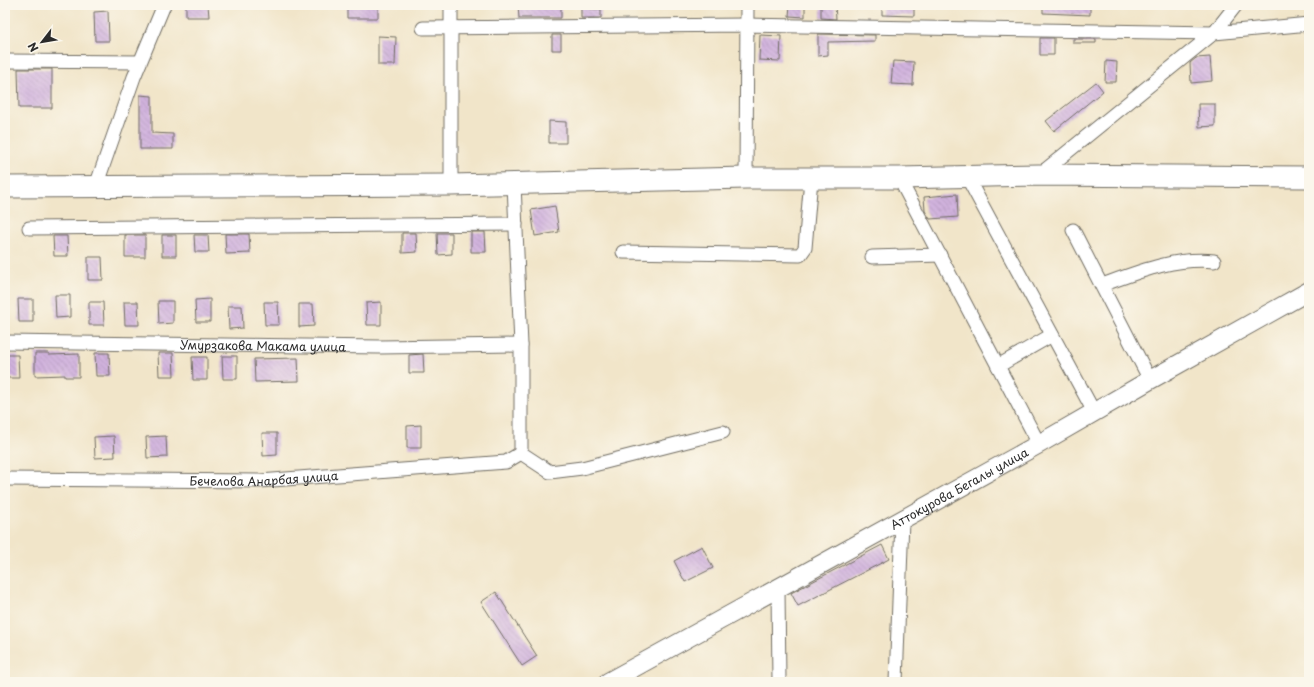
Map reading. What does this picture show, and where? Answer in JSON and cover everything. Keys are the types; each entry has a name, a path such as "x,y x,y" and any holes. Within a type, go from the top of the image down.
{"highway":[{"path":"5,187 451,185 746,178 811,179 1039,175 1309,177"}],"main road":[{"name":"Аттокурова Бегалы улица","path":"608,682 1040,444 1150,380 1309,291"}],"street":[{"path":"96,186 140,62 164,5"},
{"path":"451,5 451,185"},
{"path":"746,178 747,5"},
{"path":"1039,175 1214,32 1236,5"},
{"path":"423,28 748,25 1214,32 1309,24"},
{"path":"5,61 140,62"},
{"path":"967,177 1094,412"},
{"path":"899,178 1040,444"},
{"path":"623,252 800,255 805,248 811,179"},
{"path":"514,184 521,345 521,453 550,472 582,468 723,432"},
{"path":"29,228 516,224"},
{"path":"1073,230 1150,380"},
{"path":"872,257 940,256"},
{"path":"1102,285 1147,269 1194,259 1214,261"},
{"path":"998,366 1052,335"},
{"name":"Умурзакова Макама улица","path":"5,342 380,347 521,345"},
{"name":"Бечелова Анарбая улица","path":"5,479 260,481 506,462 521,453"},
{"path":"896,682 902,520"},
{"path":"778,589 780,682"}],"building":[{"path":"186,5 208,5 209,17 186,17"},
{"path":"347,5 378,5 378,18 347,18"},
{"path":"518,5 561,5 561,18 519,18"},
{"path":"581,5 589,5 589,9 601,9 601,18 581,18"},
{"path":"790,5 805,5 805,17 789,16"},
{"path":"821,5 835,5 836,19 821,18"},
{"path":"882,5 914,5 914,16 882,15"},
{"path":"1043,5 1090,5 1090,15 1043,13"},
{"path":"108,11 109,41 95,41 94,12"},
{"path":"818,34 875,35 875,41 828,42 828,55 818,56"},
{"path":"552,35 561,35 561,50 552,50"},
{"path":"760,35 781,36 780,61 759,60"},
{"path":"378,36 396,37 395,65 378,65"},
{"path":"1040,38 1054,38 1054,55 1040,55"},
{"path":"1073,39 1096,39 1096,43 1073,43"},
{"path":"1210,57 1212,81 1191,83 1190,63 1196,58"},
{"path":"893,61 914,62 913,85 891,84"},
{"path":"1106,61 1117,62 1116,82 1105,82"},
{"path":"18,69 52,69 52,108 19,108"},
{"path":"1096,82 1103,91 1054,131 1046,121"},
{"path":"140,95 152,96 152,133 173,134 173,149 140,149"},
{"path":"1198,104 1215,104 1215,126 1199,127"},
{"path":"549,121 566,122 566,143 549,143"},
{"path":"957,194 958,217 930,219 925,211 924,197"},
{"path":"555,206 559,232 535,236 531,210"},
{"path":"471,232 485,232 486,252 471,252"},
{"path":"402,233 416,233 417,252 402,253"},
{"path":"437,233 452,233 452,254 438,255"},
{"path":"225,234 249,234 250,253 226,254"},
{"path":"125,235 145,235 145,257 125,257"},
{"path":"162,235 176,235 176,256 162,256"},
{"path":"194,235 208,235 209,252 195,252"},
{"path":"53,236 67,236 68,256 54,256"},
{"path":"88,257 102,257 103,280 88,280"},
{"path":"55,295 70,295 70,317 56,318"},
{"path":"18,299 33,299 33,322 19,322"},
{"path":"210,299 210,322 196,322 195,300"},
{"path":"158,301 173,301 173,323 159,324"},
{"path":"89,302 103,302 104,325 89,325"},
{"path":"124,302 138,302 139,325 125,325"},
{"path":"264,302 278,302 279,325 265,325"},
{"path":"381,302 381,325 367,325 366,303"},
{"path":"299,304 313,304 314,326 299,327"},
{"path":"228,306 242,306 243,328 229,329"},
{"path":"35,353 49,353 49,355 79,354 79,377 65,377 65,375 35,376"},
{"path":"95,353 109,353 110,376 96,376"},
{"path":"158,353 173,353 174,376 159,376"},
{"path":"423,354 424,373 409,373 409,355"},
{"path":"5,355 18,355 19,378 5,378"},
{"path":"222,356 237,356 237,379 223,379"},
{"path":"192,357 207,357 207,380 193,380"},
{"path":"298,358 299,381 255,382 254,359"},
{"path":"421,425 421,448 407,448 407,426"},
{"path":"262,433 277,433 277,455 263,456"},
{"path":"114,436 115,457 95,458 94,437"},
{"path":"166,436 167,457 147,458 146,437"},
{"path":"882,545 889,559 798,606 791,593"},
{"path":"702,546 713,568 685,582 674,561"},
{"path":"496,592 537,656 522,666 481,602"}]}
